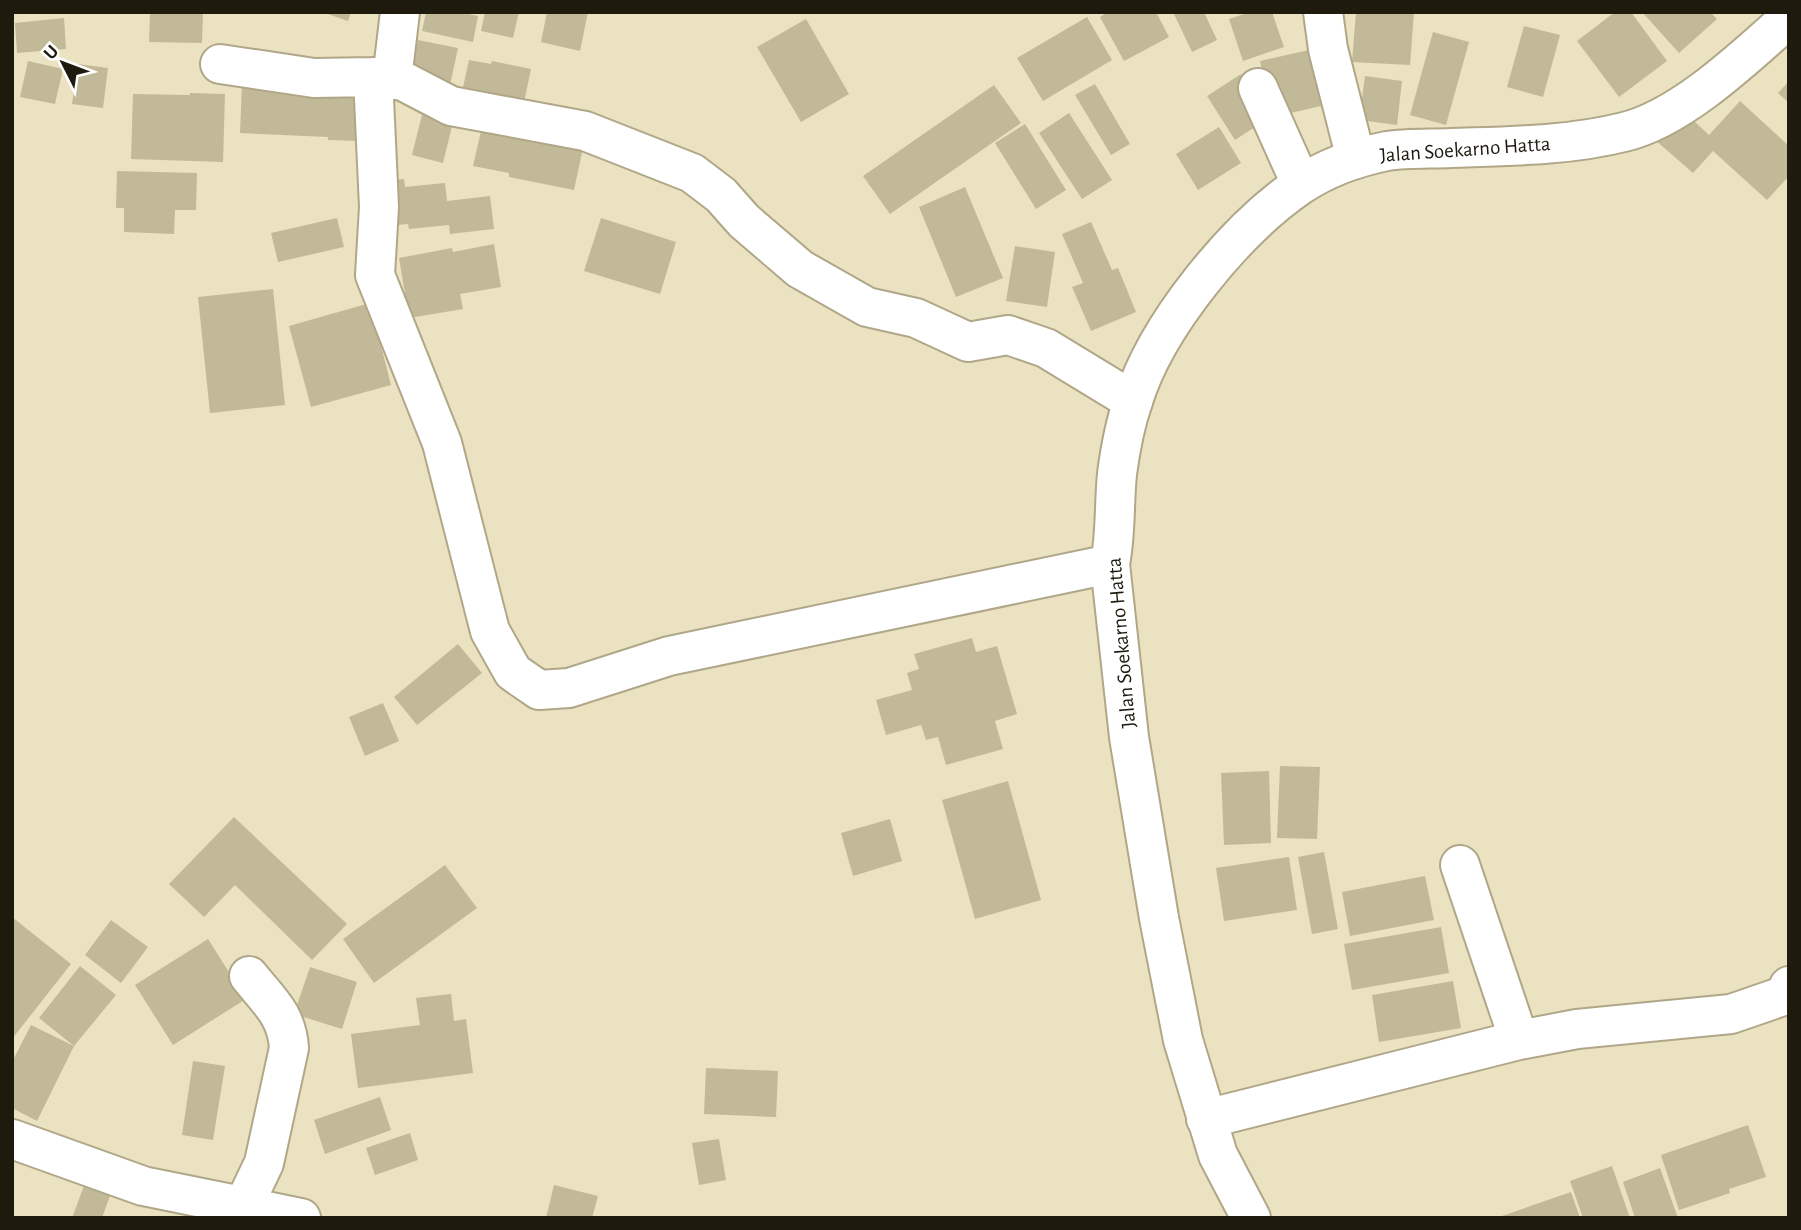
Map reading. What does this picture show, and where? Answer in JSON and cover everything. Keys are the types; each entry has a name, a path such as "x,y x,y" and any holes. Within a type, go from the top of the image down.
{"street":[{"path":"400,12 382,78 375,275 442,443 490,631 513,672 539,690 569,688 669,656 1110,564"},
{"path":"1323,12 1328,49 1356,159"},
{"name":"Jalan Soekarno Hatta","path":"1251,1218 1218,1156 1183,1040 1159,918 1129,737 1110,564 1114,546 1117,473 1133,401 1161,337 1199,284 1241,237 1301,184 1356,159 1389,151 1549,144 1625,132 1653,122 1679,107 1743,59 1789,18"},
{"path":"220,64 314,78 382,78 403,81 451,106 585,131 692,173 721,195 744,221 800,269 867,307 916,318 968,342 1007,335 1045,348 1133,401"},
{"path":"1258,88 1301,184"},
{"path":"1460,865 1519,1040"},
{"path":"244,1205 264,1163 289,1048 288,1030 280,1014 249,975"},
{"path":"1206,1119 1519,1040 1577,1028 1731,1014 1786,995 1789,986"},
{"path":"12,1139 143,1186 300,1218"}],"building":[{"path":"150,12 203,12 202,43 149,42"},
{"path":"322,12 351,12 348,21"},
{"path":"426,12 459,12 478,16 473,42 422,31"},
{"path":"485,12 519,12 513,38 481,31"},
{"path":"547,12 588,12 580,51 541,42"},
{"path":"1108,12 1156,12 1169,37 1124,61 1100,17"},
{"path":"1173,12 1204,12 1217,40 1192,52"},
{"path":"1250,12 1272,12 1284,47 1243,61 1229,19"},
{"path":"1356,12 1414,12 1410,65 1352,62"},
{"path":"1615,12 1631,12 1667,61 1619,97 1577,41"},
{"path":"1642,12 1710,12 1717,19 1679,53"},
{"path":"1087,17 1112,60 1043,101 1017,58"},
{"path":"64,18 66,49 17,53 15,23"},
{"path":"806,19 849,94 801,122 757,47"},
{"path":"1524,26 1560,35 1543,97 1507,87"},
{"path":"1433,32 1469,42 1446,125 1410,115"},
{"path":"418,40 458,48 450,85 410,77"},
{"path":"1309,50 1321,106 1273,117 1260,61"},
{"path":"469,60 491,64 492,61 531,69 522,112 462,92"},
{"path":"28,61 63,69 55,104 20,97"},
{"path":"78,64 108,68 103,108 72,104"},
{"path":"1241,74 1269,118 1235,140 1207,96"},
{"path":"1365,76 1402,81 1397,125 1359,120"},
{"path":"1789,81 1789,103 1778,93"},
{"path":"242,84 361,96 359,141 240,133"},
{"path":"1095,84 1130,144 1111,155 1075,95"},
{"path":"994,85 1021,123 890,214 863,176"},
{"path":"133,94 225,94 223,162 131,159"},
{"path":"1740,101 1789,146 1789,176 1767,200 1713,151 1693,173 1654,139 1681,109 1709,135"},
{"path":"423,111 454,118 443,163 412,155"},
{"path":"1069,113 1112,180 1082,199 1039,133"},
{"path":"1025,124 1066,190 1036,209 995,143"},
{"path":"482,127 583,148 574,190 509,177 509,173 473,166"},
{"path":"1219,127 1241,163 1198,190 1176,154"},
{"path":"117,171 197,173 196,210 175,210 174,234 124,232 124,208 116,208"},
{"path":"404,179 405,187 445,183 447,201 490,196 494,229 450,234 449,225 409,229 408,224 386,226 382,181"},
{"path":"965,187 1003,278 956,297 919,207"},
{"path":"337,218 344,247 278,262 271,233"},
{"path":"601,218 676,242 660,294 584,271"},
{"path":"1091,222 1112,270 1118,268 1136,312 1091,331 1072,287 1083,283 1062,234"},
{"path":"494,244 501,287 460,294 463,309 409,318 399,258 452,248 453,252"},
{"path":"1015,246 1055,252 1047,307 1006,301"},
{"path":"273,289 285,405 210,413 198,297"},
{"path":"370,303 391,385 311,407 289,326"},
{"path":"972,638 976,652 997,646 1017,714 995,721 1003,749 946,765 938,737 926,740 921,725 886,735 876,700 912,690 907,673 919,669 914,654"},
{"path":"458,644 482,673 417,725 394,697"},
{"path":"383,703 399,741 365,756 349,717"},
{"path":"1280,766 1320,767 1317,839 1277,838"},
{"path":"1269,771 1271,843 1224,845 1221,773"},
{"path":"1008,781 1041,900 975,919 942,800"},
{"path":"234,817 347,924 312,960 235,885 204,917 169,884"},
{"path":"890,819 902,861 853,876 841,833"},
{"path":"1324,852 1338,929 1312,934 1298,857"},
{"path":"1289,857 1297,910 1224,921 1216,868"},
{"path":"445,865 477,908 374,983 343,939"},
{"path":"1425,876 1434,920 1350,936 1342,892"},
{"path":"12,917 71,964 12,1039"},
{"path":"111,920 148,947 121,983 85,955"},
{"path":"1441,927 1449,973 1352,990 1344,944"},
{"path":"208,939 246,999 173,1045 135,985"},
{"path":"80,966 116,995 74,1046 39,1018"},
{"path":"310,967 357,982 342,1029 294,1014"},
{"path":"1453,981 1461,1028 1379,1042 1372,995"},
{"path":"451,994 454,1021 466,1019 473,1073 358,1088 351,1034 420,1025 416,998"},
{"path":"31,1025 74,1046 37,1121 12,1108 12,1062"},
{"path":"193,1061 225,1066 213,1140 182,1135"},
{"path":"706,1068 778,1071 776,1117 704,1114"},
{"path":"380,1097 391,1130 325,1154 314,1120"},
{"path":"1748,1125 1766,1177 1729,1189 1730,1193 1679,1210 1661,1155"},
{"path":"410,1133 418,1160 375,1175 366,1148"},
{"path":"719,1139 726,1180 699,1185 692,1143"},
{"path":"1612,1166 1630,1218 1583,1218 1570,1181"},
{"path":"1660,1168 1678,1218 1635,1218 1623,1182"},
{"path":"85,1183 111,1193 102,1218 72,1218"},
{"path":"554,1185 598,1196 592,1218 546,1218"},
{"path":"1571,1192 1580,1218 1499,1218 1499,1217"}]}
